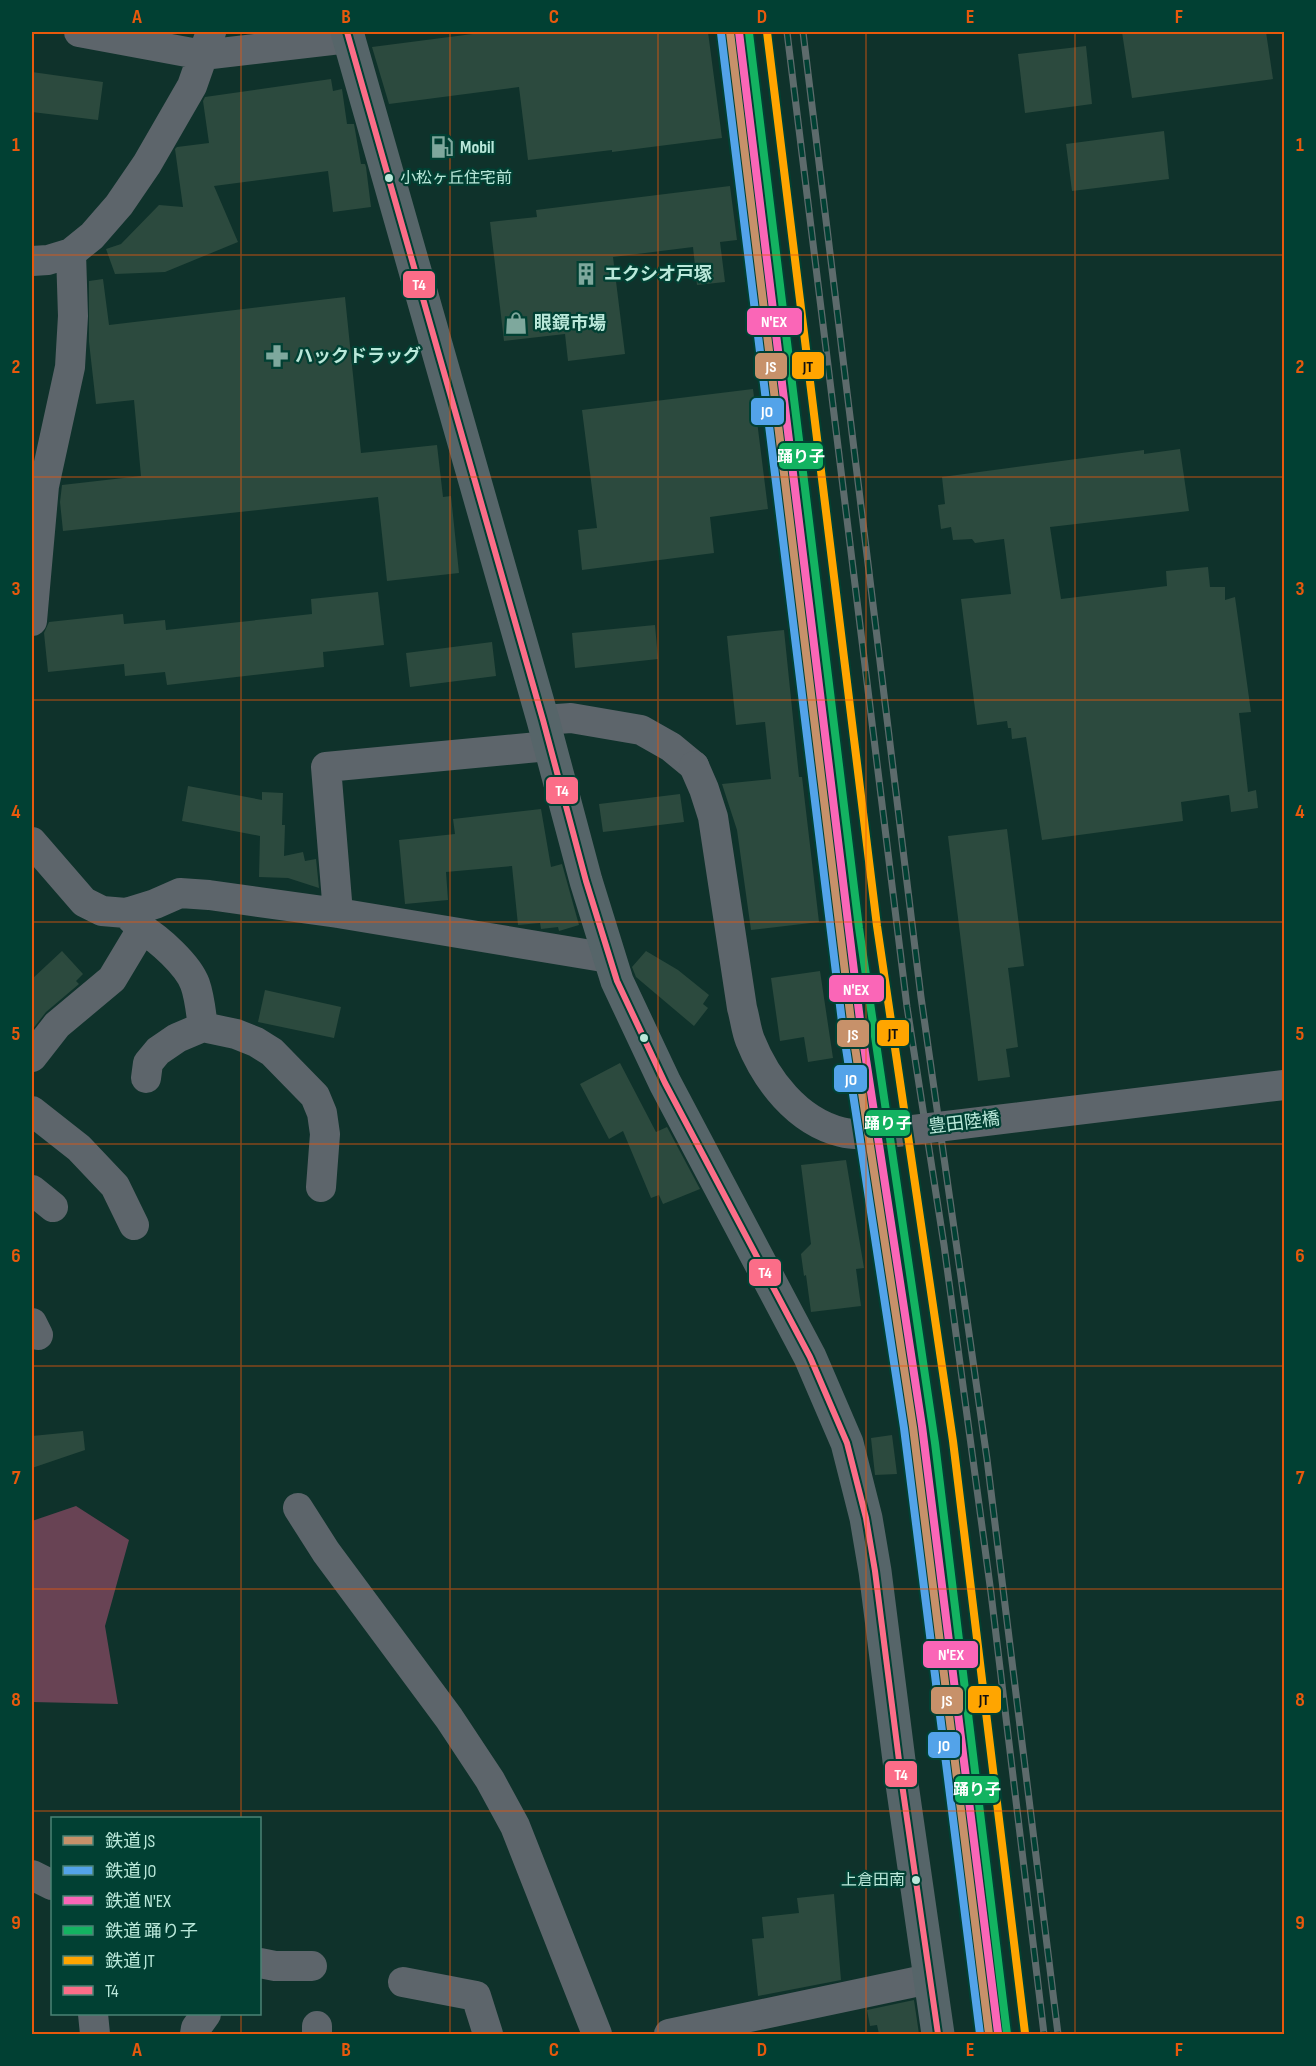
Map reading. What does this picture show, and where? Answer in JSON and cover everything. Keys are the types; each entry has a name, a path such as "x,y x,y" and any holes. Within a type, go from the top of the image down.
{"main road":[{"path":"348,35 617,981 664,1083 810,1357 847,1443 866,1518 875,1571 938,2034"}],"street":[{"path":"79,32 207,43 348,35"},
{"path":"32,261 48,260 71,253 92,236 119,205 147,164 192,87 207,43"},
{"path":"32,621 38,486 70,367 73,316 71,253"},
{"name":"豊田陸橋","path":"546,733 571,718 640,730 671,747 694,766 713,817 742,1008 749,1038 766,1072 784,1097 811,1119 840,1132 888,1133 1284,1084"},
{"path":"338,913 326,767 546,733"},
{"path":"32,842 84,902 102,911 134,921 153,936 186,969 195,984 204,1027"},
{"path":"32,1057 57,1025 112,979 134,921 155,904 180,893 338,913 609,958"},
{"path":"146,1077 148,1063 158,1051 177,1038 204,1027 236,1034 272,1052 315,1096 322,1113 325,1134 321,1187"},
{"path":"32,1111 79,1148 115,1185 134,1225"},
{"path":"298,1508 326,1551 449,1718 490,1780 515,1826 597,2034"},
{"path":"32,1875 51,1885"},
{"path":"261,1963 275,1966 312,1966"},
{"path":"669,2034 929,1979"},
{"path":"403,1982 476,1996 488,2034"},
{"path":"93,2015 95,2034"},
{"path":"195,2034 196,2028 205,2015"}],"shaded area":[{"path":"76,1506 129,1540 105,1626 118,1704 32,1702 32,1521"}],"building":[{"path":"488,32 708,32 722,138 528,160 519,87 389,104 372,47"},
{"path":"1122,32 1266,32 1273,79 1132,98"},
{"path":"1086,46 1092,104 1025,113 1018,54"},
{"path":"32,72 103,82 98,120 32,112"},
{"path":"331,79 333,91 342,89 347,124 354,124 361,164 365,164 366,167 371,207 333,212 328,171 214,186 238,242 165,272 115,274 106,249 121,244 159,205 183,207 175,149 209,143 203,101 205,97"},
{"path":"1164,131 1169,179 1072,191 1066,144"},
{"name":"エクシオ戸塚","path":"730,186 737,240 720,242 725,282 697,285 693,247 613,257 625,354 568,361 565,334 504,341 490,222 537,217 536,210"},
{"path":"103,279 109,325 345,297 361,453 437,445 443,497 451,496 459,573 387,581 378,497 63,531 60,502 62,485 141,476 134,400 96,404 89,342 89,281"},
{"path":"753,389 768,509 710,517 714,553 582,570 578,530 597,528 582,410"},
{"path":"1180,449 1189,511 1050,527 1061,599 1167,586 1166,571 1208,567 1210,587 1225,587 1225,600 1235,597 1251,712 1239,713 1248,792 1256,790 1258,808 1231,812 1229,795 1181,802 1183,821 1042,840 1026,737 1012,739 1011,728 1008,728 1007,721 977,725 961,599 1011,594 1004,539 975,543 972,539 953,540 951,527 941,529 938,505 945,504 942,477 1144,450 1144,454"},
{"path":"378,592 384,645 323,652 324,667 167,685 165,672 125,676 124,664 48,672 44,633 49,622 123,614 124,624 165,620 166,630 312,614 311,599"},
{"path":"655,625 658,659 575,668 572,633"},
{"path":"784,630 799,777 802,777 819,922 751,930 737,830 722,784 771,779 765,722 736,725 727,636"},
{"path":"492,642 496,676 410,687 406,653"},
{"path":"188,786 262,800 262,792 283,793 284,856 303,852 305,861 316,859 319,888 288,878 259,877 260,836 182,821"},
{"path":"680,794 684,822 603,832 599,804"},
{"path":"541,809 551,867 562,864 579,925 559,931 558,927 541,929 540,923 518,925 512,866 446,872 448,900 405,904 399,840 455,834 453,819"},
{"path":"1007,829 1024,966 1008,968 1018,1047 1006,1049 1010,1077 978,1081 948,836"},
{"path":"62,951 83,974 76,981 79,984 46,1012 32,1030 32,979"},
{"path":"646,951 678,970 709,995 703,1004 708,1008 694,1026 636,977 632,967"},
{"path":"820,971 833,1058 808,1062 804,1037 780,1041 771,978"},
{"path":"265,990 341,1007 334,1038 258,1022"},
{"path":"620,1063 656,1132 667,1127 700,1189 663,1204 659,1195 651,1198 623,1131 609,1139 580,1084"},
{"path":"846,1160 864,1268 856,1269 861,1306 811,1312 801,1254 811,1244 801,1165"},
{"path":"83,1431 85,1450 32,1468 32,1436"},
{"path":"892,1435 897,1474 875,1475 871,1438"},
{"path":"834,1894 841,1980 758,1996 752,1939 764,1938 762,1917 799,1913 797,1898"},
{"path":"914,2000 919,2034 879,2034 877,2025 870,2026 867,2010"}],"railway":[{"path":"787,32 907,1007 944,1245 991,1593 1044,2034"},
{"path":"803,32 921,997 987,1459 1058,2034"}],"rail line":[{"name":"JS","path":"730,32 851,1021 913,1427 989,2034"},
{"name":"N'EX","path":"739,32 860,1020 922,1426 998,2033"},
{"name":"JT","path":"767,32 877,926 953,1441 1025,2033"},
{"name":"JO","path":"721,33 842,1022 904,1428 980,2034"},
{"name":"踊り子","path":"749,33 859,928 935,1443 1007,2034"}],"transit line":[{"name":"T4","path":"347,32 543,720 586,881 617,981 665,1083 810,1357 847,1443 866,1518 875,1571 902,1784 938,2034"}],"place":[{"name":"Mobil","path":"442,147"},
{"name":"小松ヶ丘住宅前","path":"389,178"},
{"name":"エクシオ戸塚","path":"586,274"},
{"name":"眼鏡市場","path":"516,323"},
{"name":"ハックドラッグ","path":"277,356"},
{"name":"上倉田南","path":"916,1880"}]}
